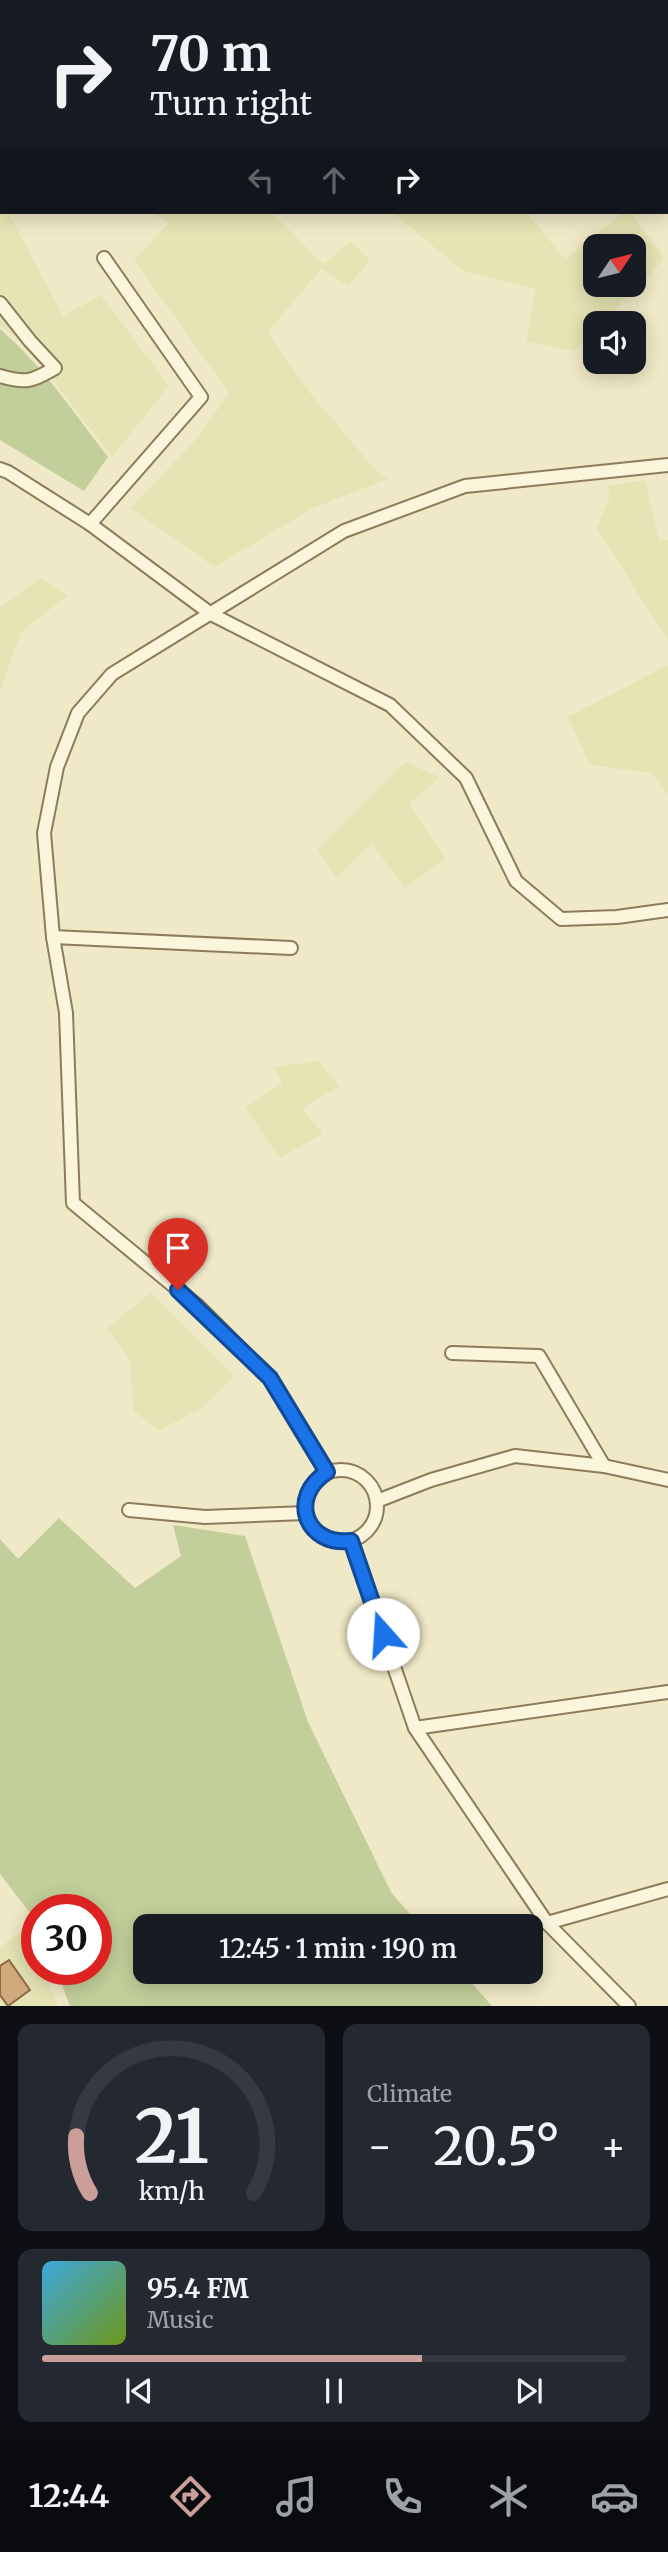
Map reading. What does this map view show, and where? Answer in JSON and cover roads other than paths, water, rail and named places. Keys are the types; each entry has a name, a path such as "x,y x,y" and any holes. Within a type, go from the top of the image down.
{"street":[{"path":"90,524 201,397 104,258"},
{"path":"0,303 55,368 35,380 0,376"},
{"path":"327,1472 270,1378 198,1306 73,1203 65,1013 53,937 44,833 57,767 78,713 112,674 344,531 465,486 668,465"},
{"path":"0,469 90,524 211,614 390,705 466,778 516,881 561,919 617,918 668,910"},
{"path":"53,937 290,948"},
{"path":"452,1353 539,1356 604,1466"},
{"path":"377,1501 432,1480 515,1456 604,1466 668,1480"},
{"path":"338,1470 359,1474 368,1481 377,1501 374,1521 360,1537 339,1542 317,1533 306,1513 305,1500 317,1479 327,1472 338,1470"},
{"path":"129,1510 205,1517 306,1513"},
{"path":"351,1541 415,1728 547,1923 629,2006"},
{"path":"415,1728 668,1692"},
{"path":"547,1923 666,1893"}]}
